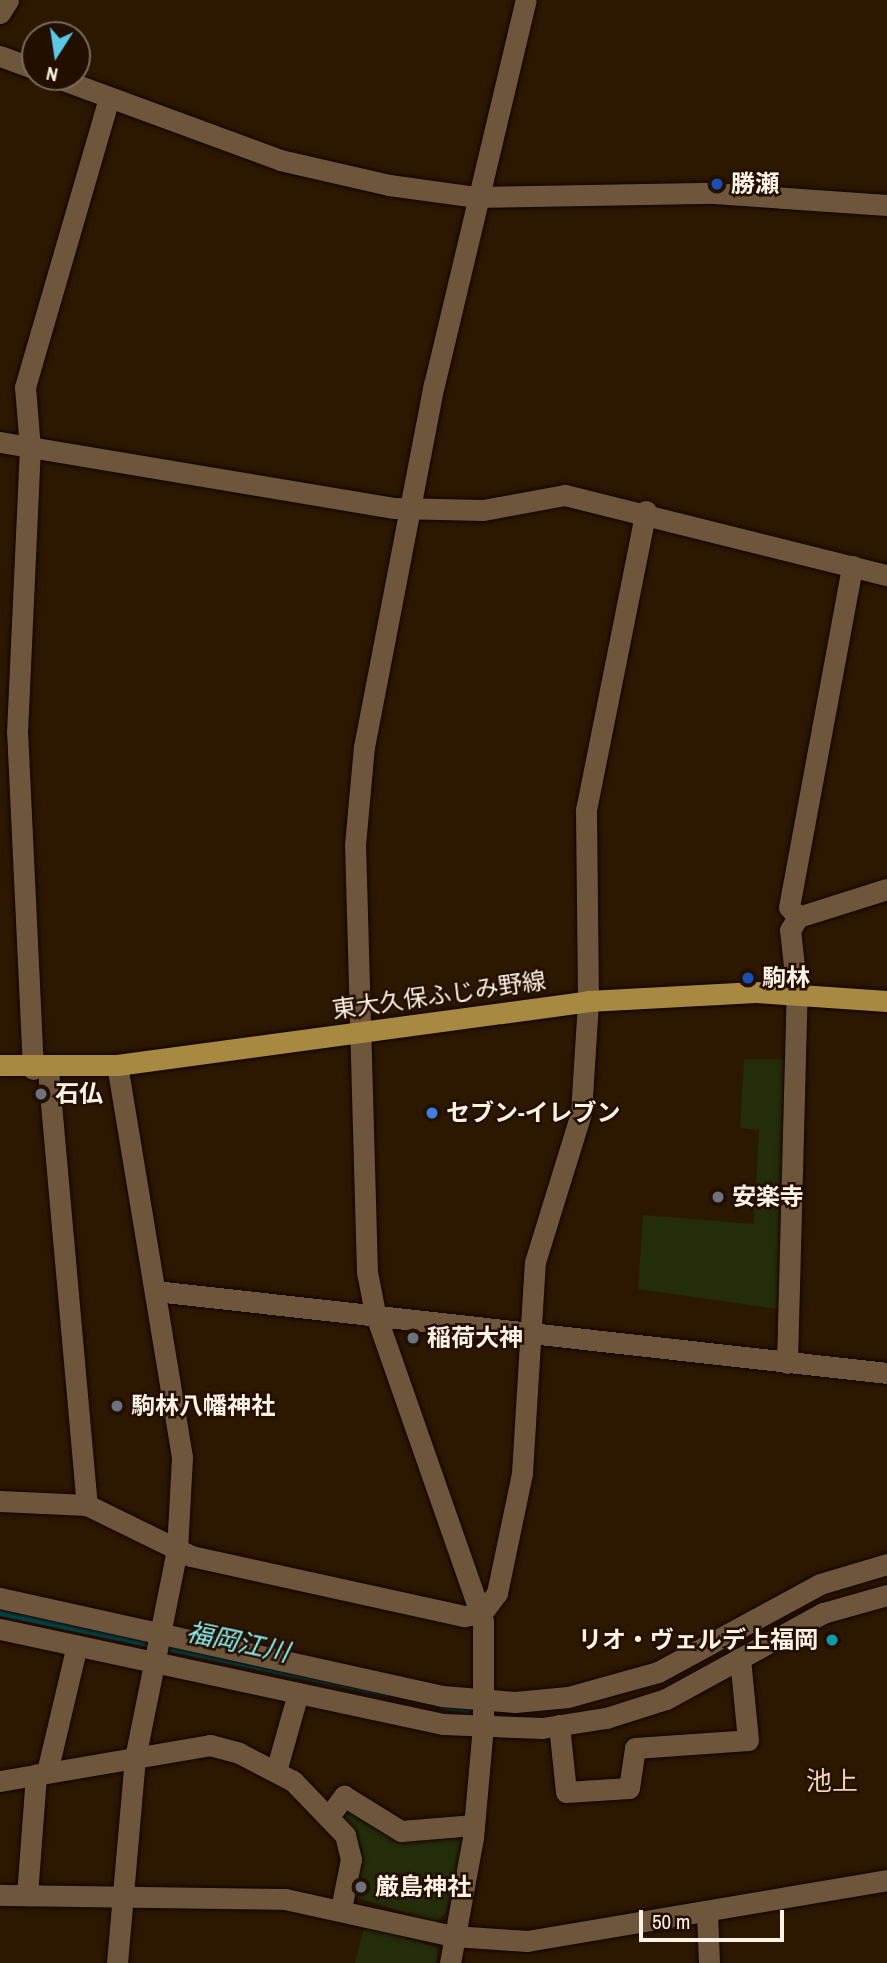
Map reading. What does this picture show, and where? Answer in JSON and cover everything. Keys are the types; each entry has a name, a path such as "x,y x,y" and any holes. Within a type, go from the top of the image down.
{"main road":[{"name":"東大久保ふじみ野線","path":"0,1065 40,1070 117,1065 588,1001 797,993 887,1002"}],"street":[{"path":"0,13 8,0"},
{"path":"450,1963 474,1825 483,1727 482,1613 375,1313 365,1237 358,793 410,506 475,197 526,0"},
{"path":"0,56 21,64"},
{"path":"89,91 320,172 475,197 714,193 887,205"},
{"path":"87,1505 40,1070 17,733 30,448 27,365 109,99"},
{"path":"0,442 410,506 484,510 565,495 646,511 887,575"},
{"path":"0,1501 87,1505 177,1550 465,1616 482,1613 496,1593 522,1473 534,1332 535,1262 581,1113 588,1001 586,810 646,511"},
{"path":"798,918 789,907 852,566"},
{"path":"787,1363 797,993 790,930 798,918 887,889"},
{"path":"117,1065 182,1457 177,1550 135,1758 117,1963"},
{"path":"156,1291 375,1313 887,1373"},
{"path":"0,1598 483,1701 568,1698 619,1687 658,1672 820,1584 887,1564"},
{"path":"0,1629 298,1693 483,1727 559,1726 666,1699 823,1613 887,1595"},
{"path":"27,1895 41,1773 76,1645"},
{"path":"559,1726 566,1792 629,1788 635,1748 748,1740 740,1658"},
{"path":"276,1771 298,1693"},
{"path":"0,1781 210,1745 276,1771 330,1815 345,1835 351,1858 341,1909"},
{"path":"330,1815 344,1796 401,1831 474,1825"},
{"path":"0,1895 285,1899 341,1909 453,1936 527,1941 707,1913 887,1880"},
{"path":"707,1913 709,1963"}],"green space":[{"path":"744,1059 790,1059 784,1310 638,1289 643,1215 754,1224 759,1130 740,1128"},
{"path":"348,1806 400,1835 460,1831 466,1837 446,1913 435,1922 349,1895 336,1815"},
{"path":"365,1924 438,1948 436,1963 355,1963"}],"waterway":[{"name":"福岡江川","path":"0,1613 387,1694"},
{"name":"福岡江川","path":"442,1706 467,1710"}],"place":[{"name":"勝瀬","path":"717,184"},
{"name":"駒林","path":"748,978"},
{"name":"石仏","path":"41,1094"},
{"name":"セブン-イレブン","path":"432,1113"},
{"name":"安楽寺","path":"718,1197"},
{"name":"稲荷大神","path":"413,1338"},
{"name":"駒林八幡神社","path":"117,1406"},
{"name":"リオ・ヴェルデ上福岡","path":"832,1640"},
{"name":"厳島神社","path":"361,1887"}],"district":[{"name":"池上","path":"832,1781"}]}
